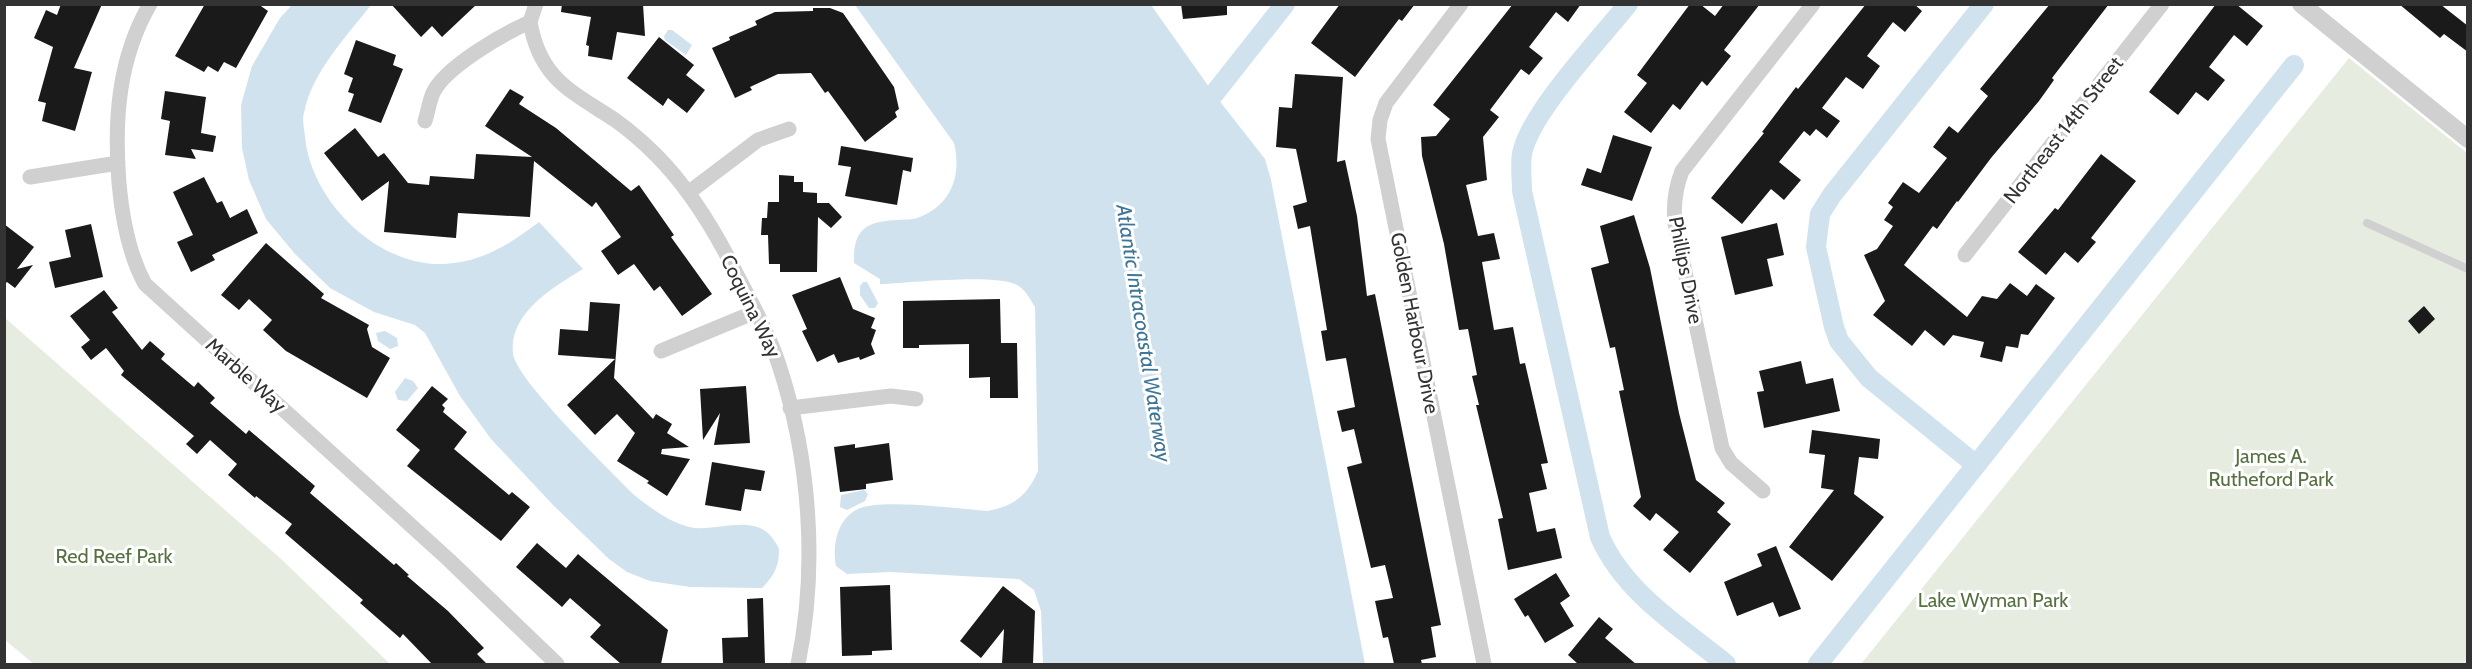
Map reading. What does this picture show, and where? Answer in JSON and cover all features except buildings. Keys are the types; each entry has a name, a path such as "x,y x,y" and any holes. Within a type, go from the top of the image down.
{"street":[{"name":"Marble Way","path":"150,4 134,40 120,90 116,131 122,216 136,268 145,284 379,496 557,664"},
{"path":"425,121 433,92 447,77 477,51 530,22 536,4"},
{"name":"Golden Harbour Drive","path":"1461,4 1386,103 1380,120 1378,139 1484,664"},
{"name":"Phillips Drive","path":"1763,491 1731,463 1722,448 1675,224 1674,207 1676,188 1682,171 1812,4"},
{"name":"Northeast 14th Street","path":"1965,255 2162,4"},
{"path":"2301,4 2468,139"},
{"name":"Coquina Way","path":"530,22 533,42 552,76 567,90 617,121 645,145 688,192 721,244 779,364 802,456 807,511 806,605 798,664"},
{"path":"688,192 758,140 789,129"},
{"path":"30,177 118,162"},
{"path":"661,351 755,312"},
{"path":"790,408 891,396 916,399"}],"lane":[{"path":"2367,223 2468,269"}],"green space":[{"name":"James A. Rutheford Park","path":"2349,58 2467,153 2467,664 1861,664"},
{"name":"Red Reef Park","path":"5,318 280,558 390,664 34,664 5,640"}],"water":[{"path":"292,5 371,5 322,69 314,83 303,116 310,160 319,183 334,205 351,225 372,242 395,254 419,262 458,263 483,256 517,238 539,222 583,269 547,293 525,314 513,339 513,354 518,367 566,425 633,494 652,509 674,522 689,527 745,525 765,531 778,546 779,557 775,571 762,588 690,587 650,581 627,572 609,559 554,506 491,439 460,396 425,333 415,325 374,312 330,288 295,254 266,219 249,180 242,148 241,105 252,66 280,18"},
{"name":"Atlantic Intracoastal Waterway","path":"855,5 1151,5 1214,94 1265,159 1271,180 1365,664 1043,664 1041,611 1034,590 1019,579 890,572 847,574 836,566 836,542 841,526 845,519 858,509 884,504 902,504 988,511 1006,506 1019,498 1029,487 1038,471 1035,307 1025,292 1017,285 1006,281 991,280 880,284 880,279 854,263 856,242 864,229 878,222 915,219 929,213 946,198 955,178 956,167 954,143"},
{"path":"668,30 672,30 692,45 686,55 665,40 664,36"},
{"path":"863,282 867,282 878,303 875,308 869,308 860,295 860,286"},
{"path":"385,331 397,338 398,346 390,349 378,341 376,333"},
{"path":"405,378 413,381 418,388 407,401 398,400 395,392"},
{"path":"864,490 868,494 865,501 847,510 840,507 841,495"}],"waterway":[{"path":"1197,112 1214,94 1285,4"},
{"path":"1628,4 1551,98 1527,138 1522,154 1522,191 1600,537 1610,557 1638,592 1726,664"},
{"path":"1976,465 1869,378 1839,341 1816,247 1820,214 1832,195 1984,4"},
{"path":"1818,664 2294,65"}],"park label":[{"name":"Lake Wyman Park","path":"1993,600"}]}
